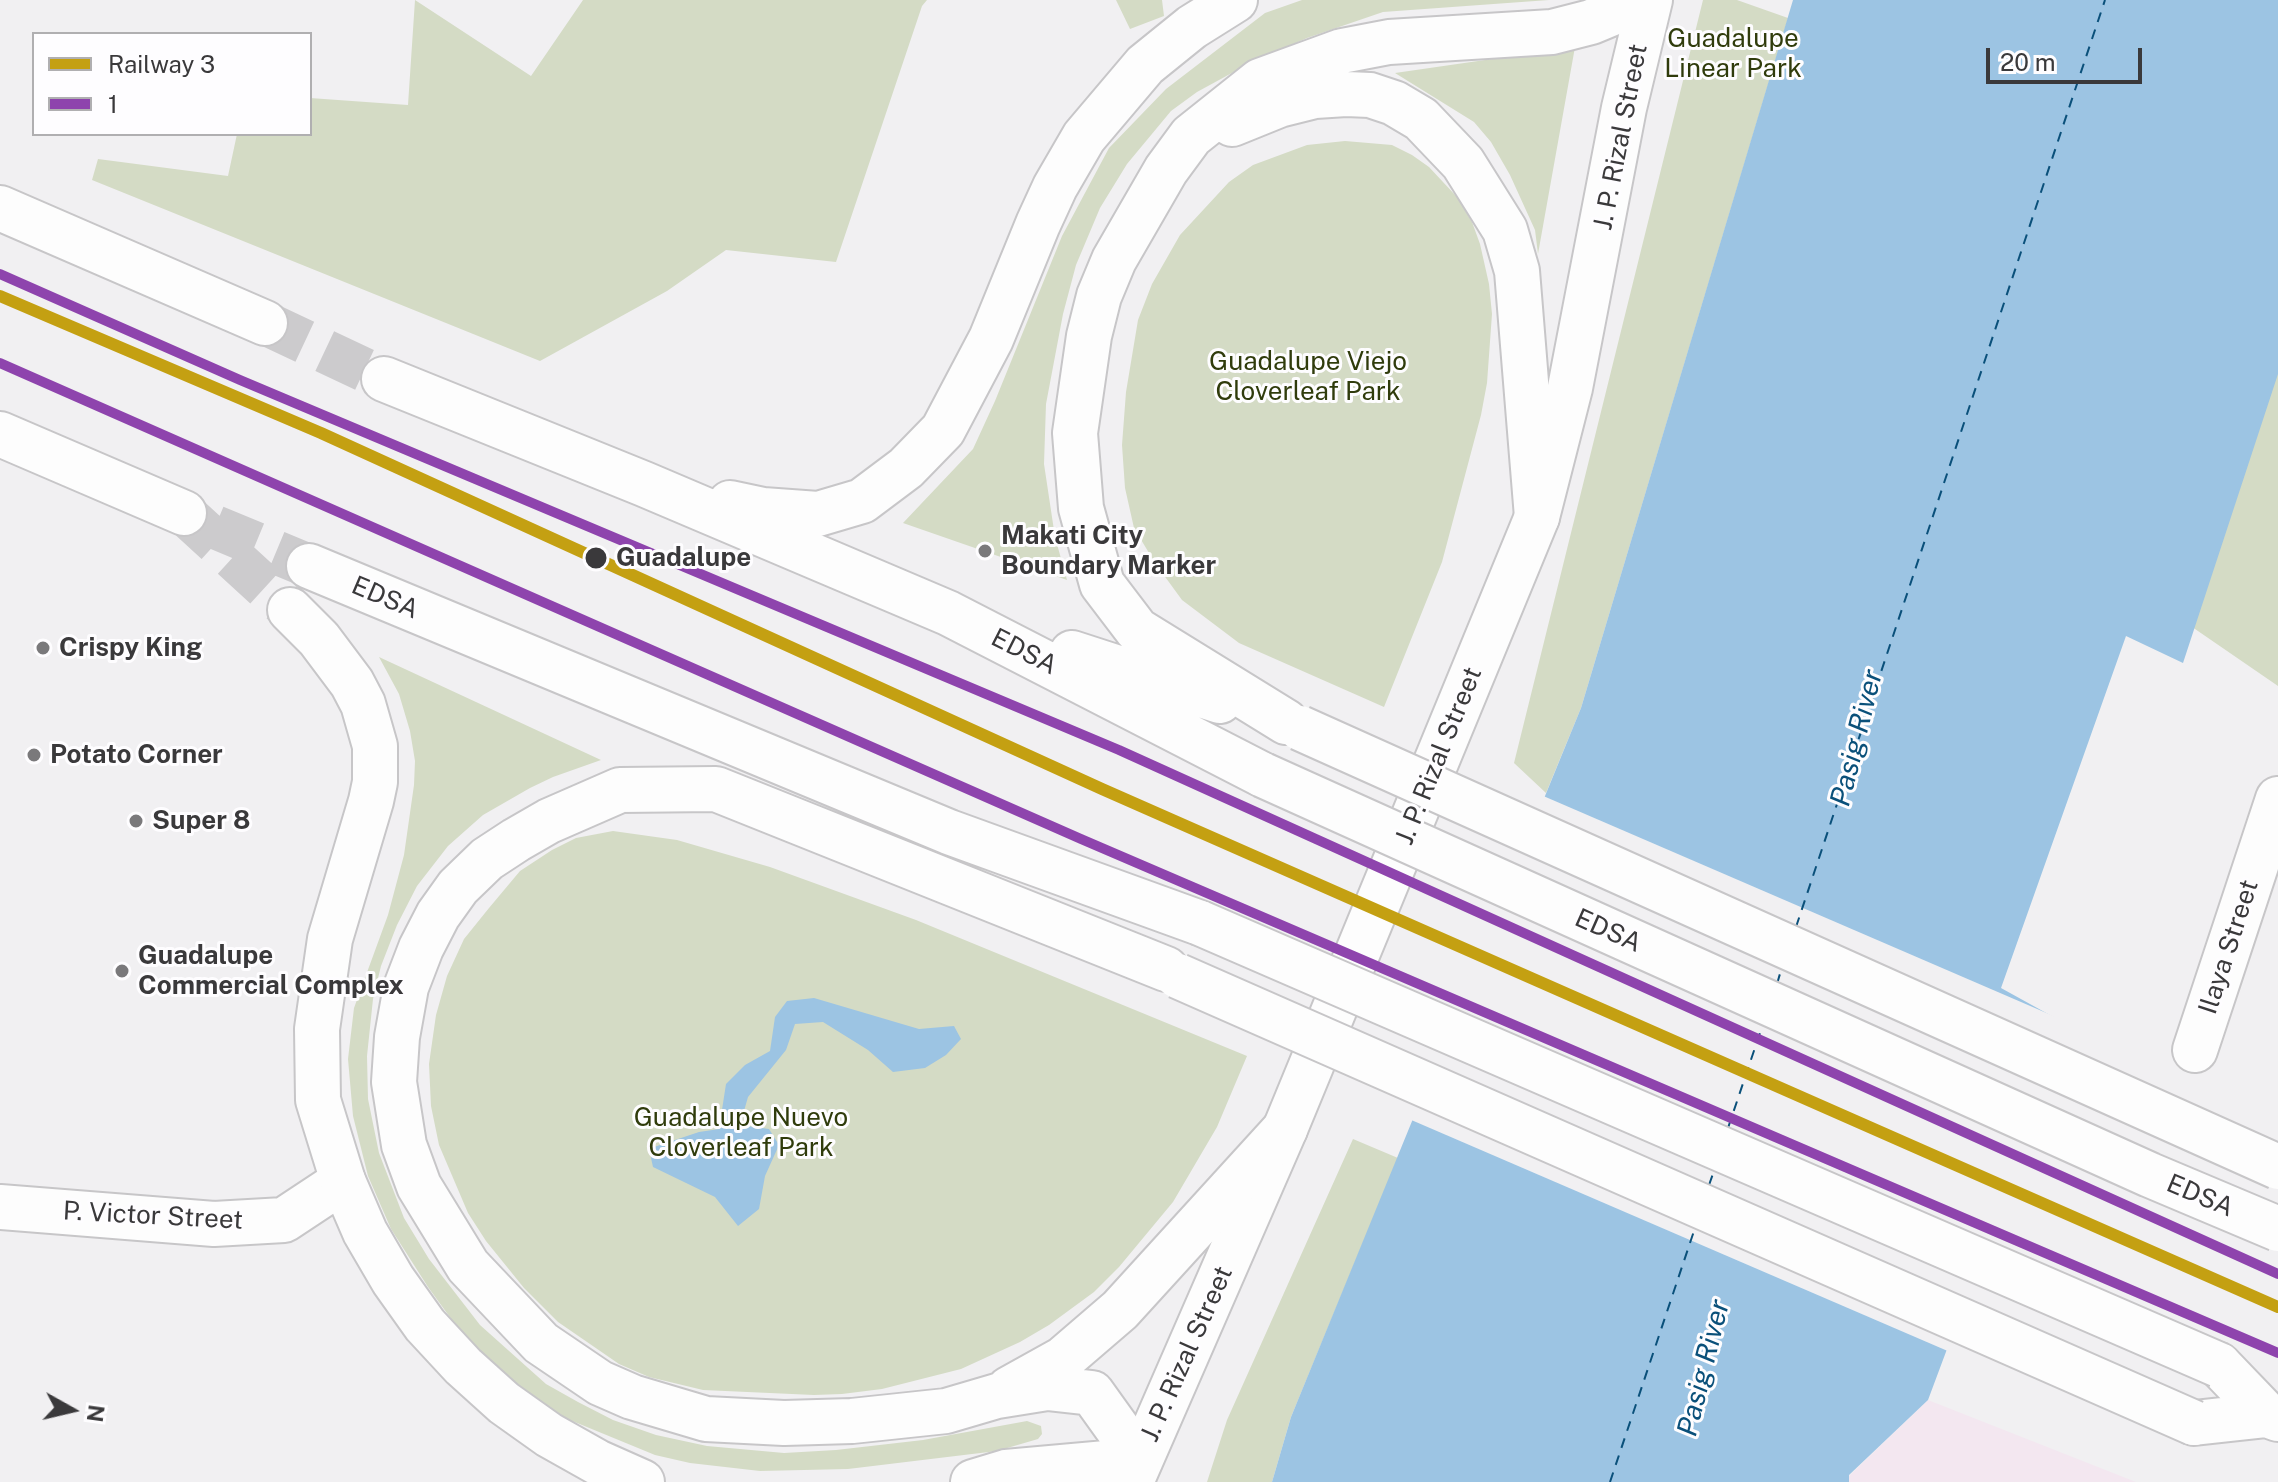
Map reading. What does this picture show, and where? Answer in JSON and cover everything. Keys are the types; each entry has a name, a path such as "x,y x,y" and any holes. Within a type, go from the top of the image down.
{"main road":[{"path":"644,484 763,510 818,514 862,501 906,468 943,430 991,339 1055,187 1084,137 1145,65 1192,27 1235,0"},
{"path":"1293,725 1137,630 1102,584 1081,508 1075,433 1084,363 1099,296 1114,260 1166,170 1191,136 1260,81 1342,51 1389,42 1552,32 1591,22 1647,0"},
{"name":"J. P. Rizal Street","path":"1135,1471 1285,1129 1537,517 1570,388 1647,0"},
{"path":"1191,136 1238,123 1279,105 1315,96 1370,95 1394,103 1421,119 1463,163 1505,230 1517,271 1537,517"},
{"path":"0,208 265,323"},
{"name":"EDSA","path":"384,379 644,484 948,613 1263,775 2150,1175 2278,1229"},
{"path":"0,434 184,513"},
{"name":"EDSA","path":"309,566 949,832 1200,923 2219,1365 2273,1417"},
{"path":"290,610 319,639 352,683 363,704 375,746 375,782 330,939 317,1029 318,1100 343,1181 365,1232 393,1280 425,1325 463,1366 504,1403 549,1435 597,1462 642,1482"},
{"name":"EDSA","path":"948,613 1293,725 2278,1167"},
{"path":"973,1482 1006,1472 1135,1471 1092,1393 1047,1388 997,1396 946,1411 852,1421 784,1423 706,1419 632,1397 600,1383 541,1343 468,1266 419,1186 404,1145 394,1082 397,1037 406,987 421,948 438,915 458,887 487,859 549,821 620,790 716,789 1172,972"},
{"name":"Ilaya Street","path":"2195,1050 2278,799"},
{"name":"EDSA","path":"949,832 1172,972 2194,1423 2273,1417"},
{"path":"997,1396 1063,1359 1120,1310 1285,1129"},
{"name":"P. Victor Street","path":"0,1207 214,1224 284,1220 343,1181"}],"shaded area":[{"path":"1928,1400 2136,1482 1849,1482 1849,1476"}],"green space":[{"path":"415,0 531,76 583,0 927,0 922,6 836,262 726,250 667,291 540,361 92,180 98,159 228,176 237,136 312,136 312,98 408,105"},
{"path":"1116,0 1162,0 1164,16 1130,29"},
{"path":"1302,0 1549,0 1383,12 1307,38 1252,62 1197,92 1171,111 1127,164 1100,208 1076,265 1063,314 1046,404 1044,464 1055,537 1067,580 903,523 973,449 1062,236 1109,148 1166,89 1265,13"},
{"name":"Guadalupe Linear Park","path":"1703,0 1737,0 1788,18 1581,708 1546,793 1514,763"},
{"path":"1575,47 1538,254 1535,230 1491,142 1474,122 1395,73"},
{"name":"Guadalupe Viejo Cloverleaf Park","path":"1345,141 1392,145 1412,155 1429,167 1457,197 1472,222 1480,244 1492,314 1487,383 1481,415 1442,562 1384,707 1239,643 1182,600 1134,528 1125,488 1122,445 1126,392 1138,320 1152,284 1180,235 1229,182 1253,165 1307,145"},
{"path":"2278,319 2278,686 2179,618"},
{"path":"379,657 601,760 530,788 483,815 448,846 417,886 397,925 381,966 373,999 367,1056 368,1099 379,1153 404,1218 429,1259 480,1325 546,1384 578,1402 613,1420 656,1435 707,1446 784,1453 836,1450 923,1440 1027,1421 1041,1426 1042,1434 1038,1439 997,1451 848,1469 760,1471 690,1463 655,1455 565,1418 528,1395 493,1367 465,1338 391,1229 368,1176 353,1116 348,1059 354,1008 388,915 404,855 414,785 415,761 410,731 399,694"},
{"name":"Guadalupe Nuevo Cloverleaf Park","path":"613,831 677,840 770,867 916,920 1247,1056 1217,1127 1173,1202 1094,1292 1020,1342 961,1369 882,1389 842,1394 703,1390 649,1377 619,1364 558,1322 524,1288 486,1241 468,1213 439,1145 431,1106 429,1064 436,1015 447,976 464,939 520,871 576,838"},
{"path":"1353,1139 1398,1158 1291,1417 1272,1482 1207,1482 1227,1420"}],"water":[{"name":"Pasig River","path":"1793,0 2278,0 2278,374 2183,663 2126,636 2001,988 2068,1025 1928,1400 1849,1475 1849,1482 1272,1482 1291,1417 1581,708"},
{"path":"814,998 919,1029 954,1026 961,1039 946,1055 925,1068 893,1072 868,1050 823,1022 795,1024 786,1050 748,1097 740,1125 769,1129 779,1145 765,1176 759,1209 738,1226 715,1197 653,1167 651,1158 654,1147 699,1132 719,1129 726,1084 745,1065 770,1051 775,1017 787,1001"}],"pier":[{"path":"1541,795 2072,1024 1950,1352 1409,1119"}],"ferry route":[{"path":"1796,927 2105,0"},
{"path":"1777,984 1782,967"},
{"path":"1728,1128 1763,1024"},
{"path":"1709,1185 1715,1168"},
{"path":"1610,1482 1696,1225"}],"tunnel":[{"path":"265,323 384,379"},
{"path":"184,513 290,610"},
{"path":"215,527 309,566"}],"rail line":[{"name":"3","path":"0,296 321,433 1102,789 2278,1307"}],"transit line":[{"name":"1","path":"0,274 240,380 1119,750 2278,1274"},
{"name":"1","path":"0,363 1081,839 2278,1353"}],"place":[{"name":"Makati City Boundary Marker","path":"985,551"},
{"name":"Guadalupe","path":"596,558"},
{"name":"Crispy King","path":"43,648"},
{"name":"Potato Corner","path":"34,755"},
{"name":"Super 8","path":"136,821"},
{"name":"Guadalupe Commercial Complex","path":"122,971"}]}
